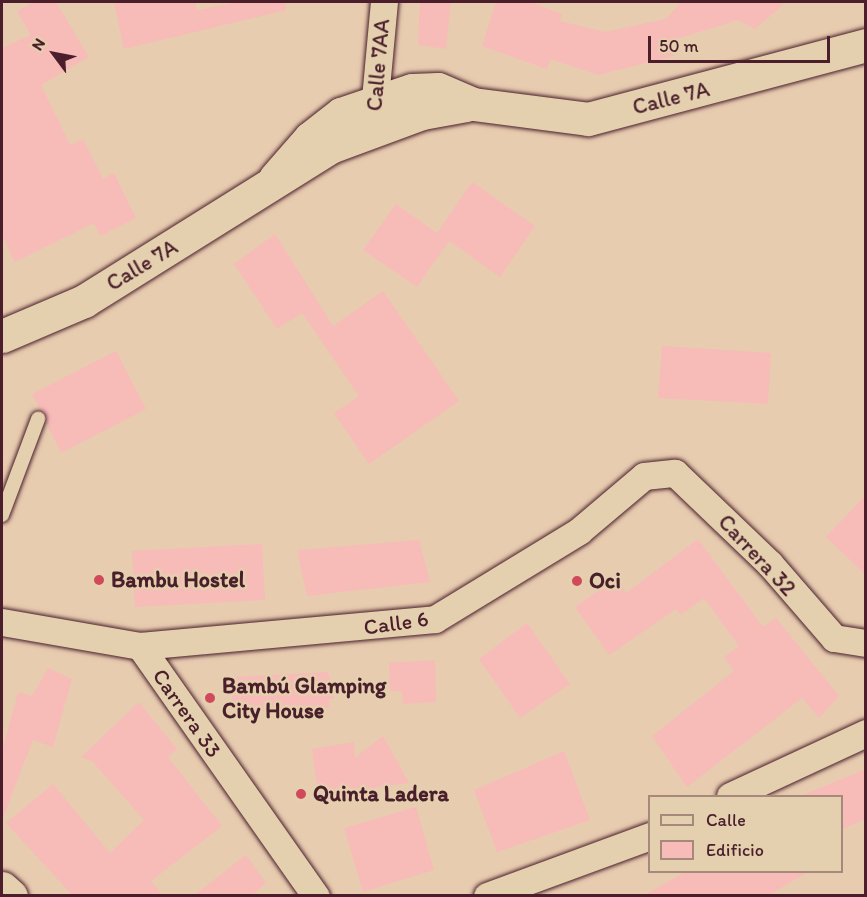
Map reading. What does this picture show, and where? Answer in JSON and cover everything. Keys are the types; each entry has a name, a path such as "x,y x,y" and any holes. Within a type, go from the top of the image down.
{"main road":[{"name":"Calle 7A","path":"275,178 310,138 340,114 374,102 472,104 588,119 866,45"},
{"name":"Calle 7A","path":"2,336 84,301 275,178 374,102"},
{"path":"2,888 11,896"}],"street":[{"name":"Calle 7AA","path":"374,102 384,2"},
{"name":"Carrera 32","path":"645,476 675,473 770,564 834,638 866,643"},
{"name":"Calle 6","path":"140,646 435,619 579,531 645,476"},
{"name":"Carrera 33","path":"2,622 140,646 316,896"},
{"path":"732,795 866,734"},
{"path":"487,896 648,837"}],"lane":[{"path":"2,515 38,419"}],"building":[{"path":"34,2 56,2 89,57 41,85 70,145 83,139 103,179 114,173 136,218 100,236 94,223 15,262 2,235 2,48 31,35 17,11"},
{"path":"114,2 195,2 197,10 239,2 285,2 286,10 124,49"},
{"path":"420,2 451,2 446,49 418,45"},
{"path":"496,2 530,2 562,14 560,21 605,32 666,19 681,2 782,2 782,6 755,29 738,20 670,41 674,56 598,75 550,59 547,69 482,46"},
{"path":"472,182 535,226 500,277 449,241 417,287 363,250 396,204 437,233"},
{"path":"275,234 333,326 383,291 459,401 369,464 334,413 359,396 302,313 277,329 234,264"},
{"path":"662,346 771,353 768,404 658,398"},
{"path":"116,351 146,409 61,453 32,394"},
{"path":"866,495 866,575 826,537"},
{"path":"698,539 763,627 776,618 839,696 819,718 802,698 687,787 652,736 734,671 724,657 739,646 704,598 681,615 676,609 609,655 575,607 616,578 626,593"},
{"path":"419,540 430,582 307,596 297,550"},
{"path":"262,544 265,600 135,607 132,551"},
{"path":"527,623 570,684 520,718 479,659"},
{"path":"435,660 436,702 403,704 402,691 390,691 389,663"},
{"path":"48,668 72,679 53,747 33,740 2,820 2,752 18,692 32,696"},
{"path":"328,672 334,699 329,699 329,708 237,713 236,705 231,705 235,677"},
{"path":"139,702 177,749 168,757 222,826 151,881 163,896 73,896 6,823 53,784 110,853 144,820 92,761 81,757"},
{"path":"383,736 409,783 318,795 312,749 354,742 355,758"},
{"path":"564,751 590,820 497,852 474,790"},
{"path":"866,769 866,819 843,829 843,795 803,795"},
{"path":"416,807 434,870 363,892 344,828"},
{"path":"246,855 266,883 251,896 193,896"},
{"path":"683,873 806,873 767,896 643,896"}],"place":[{"name":"Bambu Hostel","path":"99,580"},
{"name":"Oci","path":"577,581"},
{"name":"Bambú Glamping City House","path":"210,698"},
{"name":"Quinta Ladera","path":"301,794"}]}
